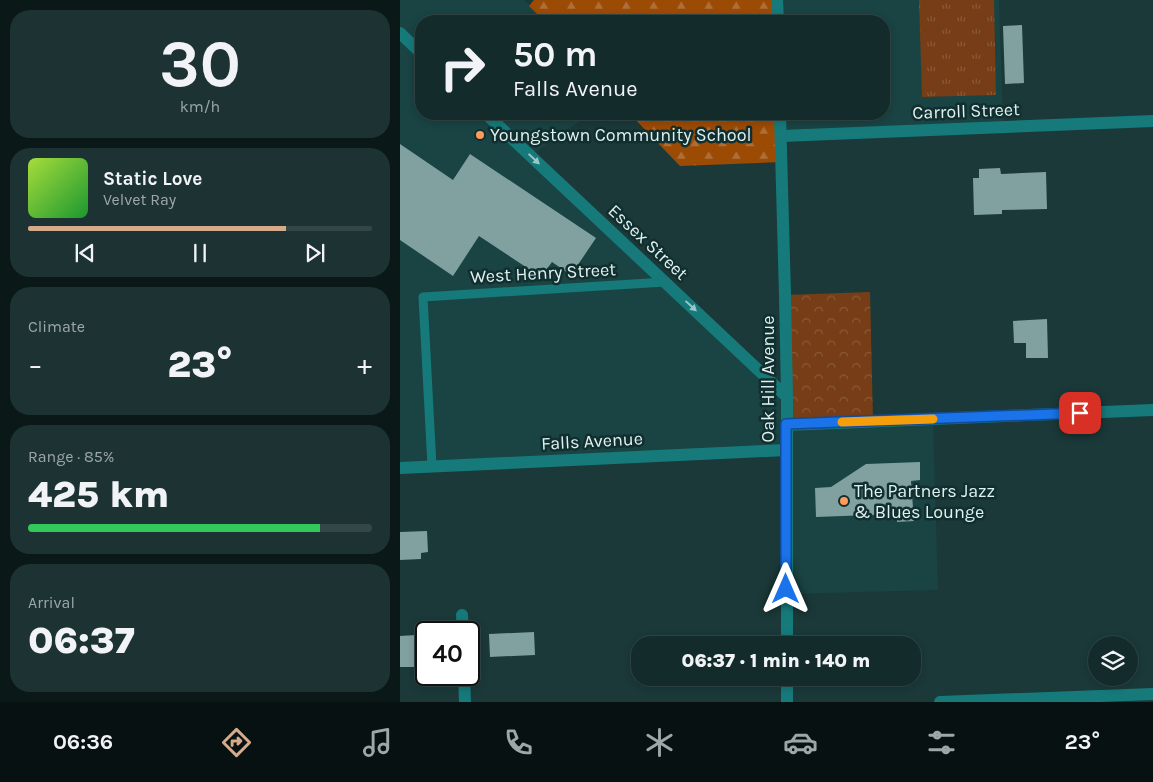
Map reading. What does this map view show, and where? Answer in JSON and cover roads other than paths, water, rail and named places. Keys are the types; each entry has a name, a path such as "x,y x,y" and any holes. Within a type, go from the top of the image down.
{"street":[{"path":"777,0 778,15"},
{"path":"400,33 415,47"},
{"name":"Essex Street","path":"492,120 787,397"},
{"name":"Oak Hill Avenue","path":"780,120 786,295 787,636"},
{"name":"Carroll Street","path":"781,136 1153,121"},
{"path":"786,424 1153,410"},
{"name":"Falls Avenue","path":"400,468 786,450"},
{"path":"462,615 462,621"},
{"path":"464,686 465,702"},
{"path":"787,686 787,702"},
{"path":"940,702 1153,694"}],"lane":[{"name":"West Henry Street","path":"432,466 423,296 665,282"}],"place":[{"name":"Youngstown Community School","path":"480,135"},
{"name":"The Partners Jazz & Blues Lounge","path":"844,501"}]}
